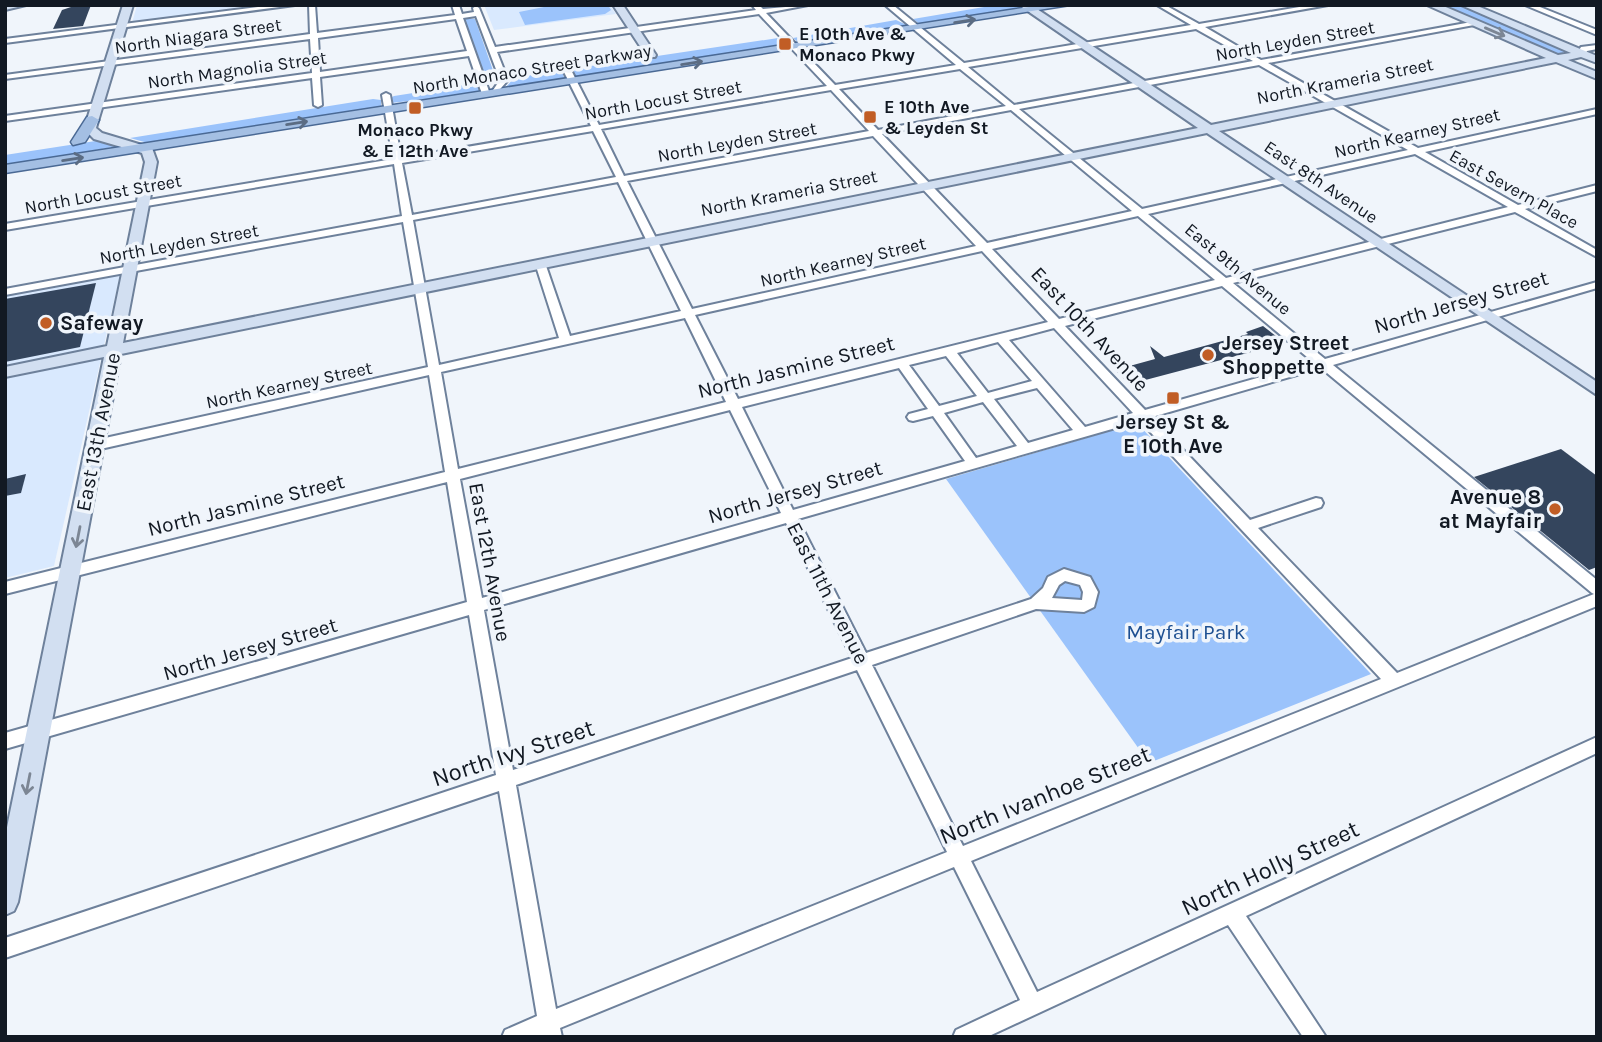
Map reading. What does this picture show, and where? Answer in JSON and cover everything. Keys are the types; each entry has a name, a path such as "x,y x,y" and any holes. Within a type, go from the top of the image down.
{"main road":[{"name":"North Monaco Street Parkway","path":"488,89 503,78 569,75 651,55 985,5"},
{"name":"North Monaco Street Parkway","path":"5,169 142,148 387,102 569,75 794,47 1028,8 1065,5"},
{"name":"North Monaco Street Parkway","path":"351,100 387,102"},
{"path":"297,109 323,105"},
{"path":"94,113 71,143 145,132"}],"street":[{"path":"5,7 21,5"},
{"path":"128,5 94,113 91,131 142,148"},
{"path":"5,41 292,5"},
{"path":"312,5 316,75 323,105"},
{"path":"455,5 488,89"},
{"path":"475,5 503,78"},
{"path":"618,5 651,55"},
{"path":"492,50 758,8 805,5"},
{"name":"East 9th Avenue","path":"888,5 1597,589"},
{"name":"East Severn Place","path":"1160,5 1597,254"},
{"name":"North Locust Street","path":"5,227 1198,27 1297,7 1325,5"},
{"path":"1432,5 1597,76"},
{"path":"1466,5 1597,60"},
{"path":"1528,5 1597,33"},
{"name":"East 10th Avenue","path":"758,8 1394,681"},
{"name":"East 8th Avenue","path":"1028,8 1597,390"},
{"name":"North Niagara Street","path":"5,78 478,15"},
{"name":"North Leyden Street","path":"5,292 1474,23"},
{"name":"North Krameria Street","path":"1581,54 1582,50 1597,47"},
{"name":"North Magnolia Street","path":"5,120 94,113 316,75 472,53"},
{"name":"North Krameria Street","path":"5,372 1333,103 1581,54 1597,54"},
{"name":"East 11th Avenue","path":"569,75 1033,1005"},
{"name":"East 12th Avenue","path":"387,102 432,371 550,1029"},
{"name":"North Kearney Street","path":"96,445 1597,111"},
{"name":"East 13th Avenue","path":"5,902 144,203 151,158 142,148"},
{"name":"North Jasmine Street","path":"5,588 1597,188"},
{"path":"540,263 566,341"},
{"name":"North Jersey Street","path":"5,741 1597,285"},
{"path":"1000,337 1082,432"},
{"path":"948,350 1025,449"},
{"path":"901,362 973,463"},
{"path":"913,418 1040,383"},
{"path":"1248,526 1316,503"},
{"name":"North Ivanhoe Street","path":"512,1037 550,1029 960,856 1597,599"},
{"name":"North Ivy Street","path":"5,948 1036,603"},
{"name":"North Holly Street","path":"963,1037 1597,745"},
{"path":"1232,913 1316,1037"}],"shaded area":[{"path":"137,5 277,5 132,23"},
{"path":"484,5 610,5 616,14 494,30"},
{"path":"120,275 54,566 5,578 5,290"}],"green space":[{"path":"554,5 608,5 611,10 605,14 525,25 519,12"},
{"path":"996,5 1019,5 1024,10 921,25 913,19"},
{"path":"1436,5 1462,5 1571,52 1557,56"},
{"path":"475,19 495,76 484,76 464,20"},
{"path":"896,20 909,26 800,44 793,38"},
{"path":"778,38 787,44 576,77 573,71 577,68"},
{"path":"562,72 565,79 506,87 514,78"},
{"path":"478,85 480,93 391,103 390,98 394,96"},
{"path":"373,99 381,100 381,107 148,143 130,138"},
{"path":"102,140 124,145 5,166 5,155"},
{"name":"Mayfair Park","path":"1137,423 1371,674 1149,763 946,479"}],"building":[{"path":"77,5 91,5 83,26 53,29 62,10"},
{"name":"Safeway","path":"96,283 80,347 5,362 5,299"},
{"name":"Jersey Street Shoppette","path":"1263,326 1285,343 1134,383 1127,382 1115,370 1155,359 1150,346 1164,357 1248,334 1246,332"},
{"name":"Avenue 8 at Mayfair","path":"1561,449 1597,476 1597,567 1589,570 1474,477"},
{"path":"26,474 21,493 5,496 5,479"}],"place":[{"name":"E 10th Ave & Monaco Pkwy","path":"785,44"},
{"name":"Monaco Pkwy & E 12th Ave","path":"415,108"},
{"name":"E 10th Ave & Leyden St","path":"870,117"},
{"name":"Safeway","path":"46,323"},
{"name":"Jersey Street Shoppette","path":"1208,355"},
{"name":"Jersey St & E 10th Ave","path":"1173,398"},
{"name":"Avenue 8 at Mayfair","path":"1555,509"}]}
